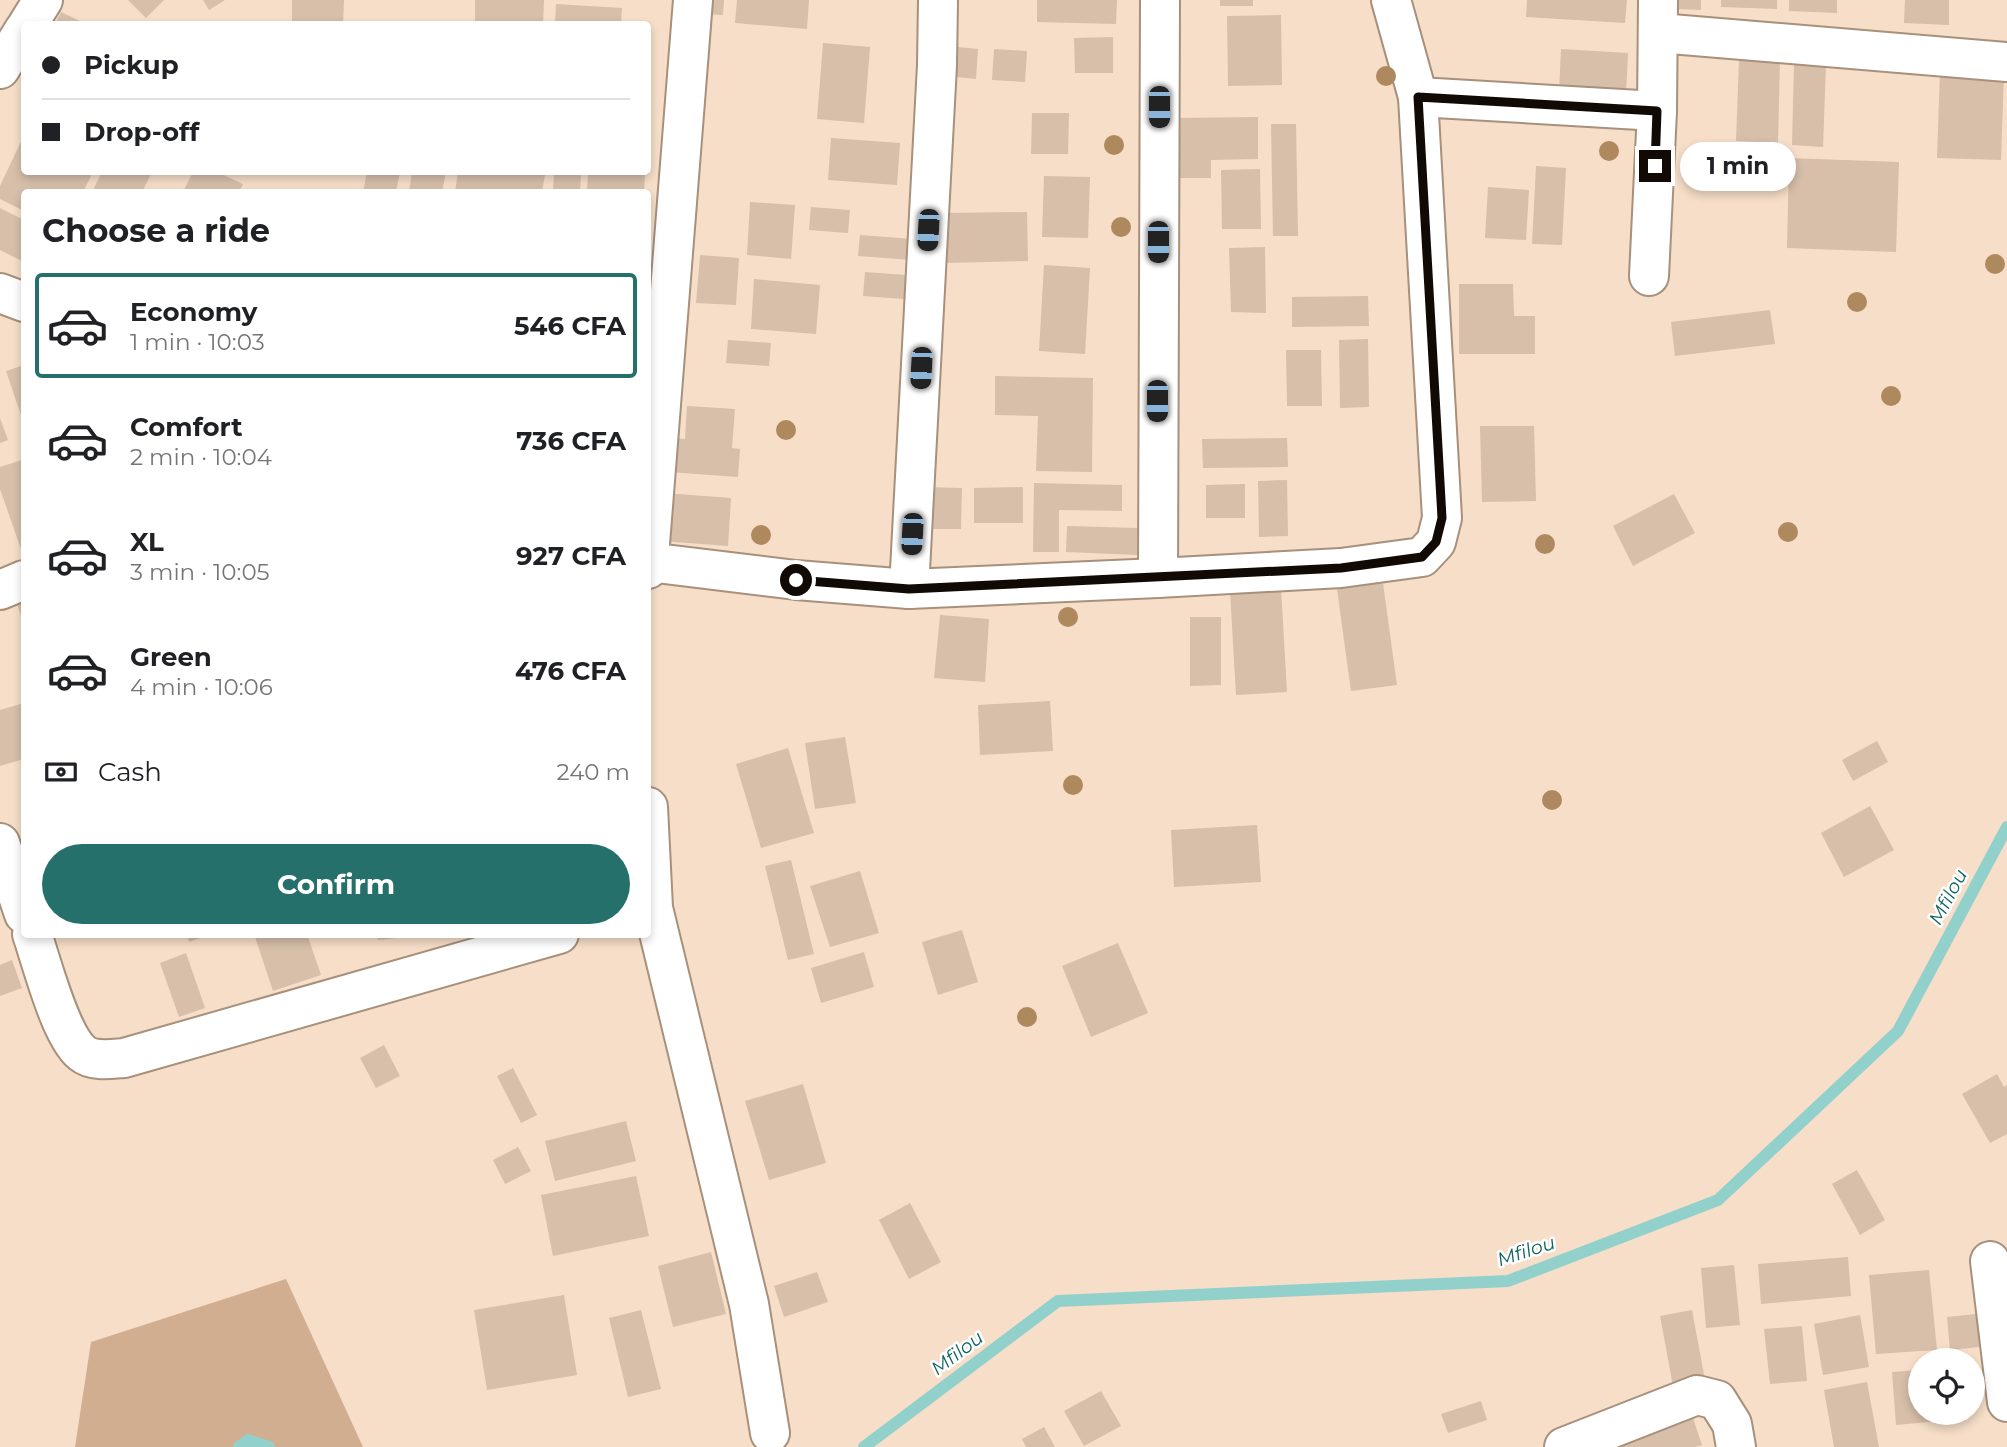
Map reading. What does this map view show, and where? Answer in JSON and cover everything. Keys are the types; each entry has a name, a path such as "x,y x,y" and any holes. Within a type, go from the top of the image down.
{"street":[{"path":"30,21 43,0"},
{"path":"651,525 693,0"},
{"path":"909,589 937,65 938,0"},
{"path":"1158,578 1160,0"},
{"path":"651,562 796,580 909,589 1341,568 1422,557 1436,542 1442,518 1418,97 1391,0"},
{"path":"1649,276 1659,17 2007,62"},
{"path":"0,69 21,35"},
{"path":"1418,97 1657,111"},
{"path":"0,293 21,301"},
{"path":"0,590 21,581"},
{"path":"6,845 21,902"},
{"path":"651,913 750,1304 770,1433"},
{"path":"33,938 62,1023 71,1040 83,1055 102,1060 124,1058 545,938"},
{"path":"1990,1261 2007,1402"},
{"path":"1564,1447 1697,1395 1717,1400 1734,1436"}],"shaded area":[{"path":"286,1279 363,1447 75,1447 91,1342"}],"building":[{"path":"128,0 164,0 146,18"},
{"path":"203,0 225,0 209,10"},
{"path":"292,0 344,0 343,21 292,21"},
{"path":"475,0 544,0 543,21 475,21"},
{"path":"704,0 724,0 723,15 703,14"},
{"path":"737,0 809,0 807,29 735,23"},
{"path":"1037,0 1117,0 1116,24 1037,22"},
{"path":"1220,0 1253,0 1253,6 1220,6"},
{"path":"1527,0 1627,0 1625,23 1526,17"},
{"path":"1674,0 1701,0 1701,10 1674,9"},
{"path":"1721,0 1777,0 1777,9 1721,7"},
{"path":"1789,0 1837,0 1837,13 1789,11"},
{"path":"1905,0 1949,0 1949,25 1904,23"},
{"path":"556,4 622,8 621,21 555,21"},
{"path":"61,12 80,21 56,21"},
{"path":"1281,15 1282,85 1228,86 1227,16"},
{"path":"1113,37 1113,73 1075,73 1074,38"},
{"path":"823,43 870,47 864,123 817,119"},
{"path":"949,46 978,49 976,79 947,76"},
{"path":"994,49 1027,51 1025,82 992,80"},
{"path":"1561,49 1628,53 1626,96 1559,93"},
{"path":"1739,60 1780,61 1778,143 1736,141"},
{"path":"1794,63 1826,65 1823,147 1792,145"},
{"path":"1940,71 2004,74 2001,160 1937,158"},
{"path":"1032,113 1069,113 1068,154 1031,154"},
{"path":"1258,117 1258,159 1211,160 1211,178 1174,178 1173,118"},
{"path":"1271,124 1296,124 1298,236 1273,236"},
{"path":"831,138 900,143 897,185 828,180"},
{"path":"21,141 21,175 92,175 84,189 21,189 21,210 0,199 0,186"},
{"path":"1789,158 1899,162 1896,252 1787,248"},
{"path":"1536,166 1566,168 1562,245 1532,244"},
{"path":"1260,169 1261,229 1222,229 1221,170"},
{"path":"100,175 150,175 144,189 94,189"},
{"path":"192,175 224,175 243,184 240,189 184,189"},
{"path":"366,175 399,175 397,189 364,189"},
{"path":"412,175 445,175 443,189 409,189"},
{"path":"458,175 545,175 543,189 455,189"},
{"path":"554,175 581,175 580,189 553,189"},
{"path":"588,175 645,175 644,189 587,189"},
{"path":"1044,176 1090,177 1088,238 1042,237"},
{"path":"1488,187 1529,190 1526,240 1485,238"},
{"path":"750,202 795,205 791,259 747,255"},
{"path":"811,207 850,210 848,233 809,230"},
{"path":"0,208 21,218 21,260 0,250"},
{"path":"1027,212 1028,261 945,263 944,213"},
{"path":"860,235 913,239 911,260 858,256"},
{"path":"1265,247 1266,313 1231,312 1229,248"},
{"path":"700,255 739,258 736,305 696,303"},
{"path":"1044,265 1090,268 1085,354 1039,351"},
{"path":"865,272 906,275 904,299 863,296"},
{"path":"754,279 820,285 816,334 751,329"},
{"path":"1459,284 1513,284 1514,316 1535,316 1535,354 1459,354"},
{"path":"1368,296 1369,326 1292,327 1292,297"},
{"path":"1770,310 1775,344 1675,356 1671,322"},
{"path":"1368,339 1369,407 1340,408 1339,340"},
{"path":"728,340 771,343 769,366 726,363"},
{"path":"1286,350 1321,350 1322,406 1287,406"},
{"path":"21,366 21,415 6,371"},
{"path":"995,376 1093,378 1092,472 1036,471 1038,416 995,415"},
{"path":"687,406 735,409 732,448 740,449 738,477 669,472 671,438 685,439"},
{"path":"0,418 8,440 0,443"},
{"path":"1480,426 1534,426 1536,501 1482,502"},
{"path":"1287,438 1288,467 1203,468 1202,439"},
{"path":"21,460 21,549 0,489 0,467"},
{"path":"1287,480 1288,536 1259,537 1258,481"},
{"path":"1034,483 1122,485 1122,511 1059,510 1059,552 1033,552"},
{"path":"1245,484 1245,518 1206,518 1206,485"},
{"path":"924,487 962,488 961,529 924,529"},
{"path":"1023,487 1023,523 974,523 974,488"},
{"path":"664,493 731,498 728,546 661,541"},
{"path":"1674,494 1695,533 1633,566 1613,526"},
{"path":"1067,526 1138,528 1138,555 1066,552"},
{"path":"1382,576 1397,685 1351,691 1336,582"},
{"path":"1281,588 1287,692 1236,695 1230,591"},
{"path":"21,598 21,616 16,600"},
{"path":"940,615 989,619 985,682 934,678"},
{"path":"1190,617 1221,617 1221,685 1190,686"},
{"path":"1050,701 1053,751 980,755 978,705"},
{"path":"21,704 21,760 0,766 0,710"},
{"path":"845,737 856,803 815,809 805,743"},
{"path":"1877,741 1888,762 1853,781 1842,760"},
{"path":"788,748 814,833 761,848 736,764"},
{"path":"1870,806 1894,850 1844,877 1821,833"},
{"path":"1257,825 1261,882 1174,887 1171,830"},
{"path":"791,860 814,954 788,960 765,866"},
{"path":"860,871 879,933 830,947 810,886"},
{"path":"962,930 978,982 938,995 922,942"},
{"path":"255,938 308,938 321,975 273,991"},
{"path":"1118,943 1148,1013 1091,1037 1062,966"},
{"path":"864,952 874,987 821,1003 811,968"},
{"path":"186,953 205,1008 179,1017 160,963"},
{"path":"12,960 22,988 0,996 0,965"},
{"path":"384,1045 400,1076 376,1088 360,1058"},
{"path":"513,1068 537,1115 521,1123 497,1076"},
{"path":"1997,1074 2004,1087 2007,1085 2007,1134 1990,1143 1962,1094"},
{"path":"803,1084 826,1163 769,1180 745,1101"},
{"path":"626,1121 636,1161 555,1181 545,1141"},
{"path":"518,1147 531,1171 505,1184 493,1160"},
{"path":"1857,1170 1885,1220 1860,1235 1832,1184"},
{"path":"636,1176 649,1236 553,1256 541,1195"},
{"path":"910,1203 941,1262 909,1279 879,1220"},
{"path":"711,1252 726,1314 673,1327 658,1266"},
{"path":"1848,1257 1851,1296 1761,1304 1758,1264"},
{"path":"1734,1265 1740,1325 1706,1328 1701,1268"},
{"path":"1929,1270 1937,1348 1908,1348 1908,1352 1876,1354 1869,1275"},
{"path":"817,1272 828,1302 784,1317 774,1286"},
{"path":"564,1295 577,1375 487,1390 474,1310"},
{"path":"641,1310 661,1389 628,1397 609,1318"},
{"path":"1692,1310 1705,1380 1673,1386 1660,1316"},
{"path":"1986,1313 1989,1346 1950,1348 1947,1317"},
{"path":"1860,1315 1869,1367 1823,1375 1814,1324"},
{"path":"1802,1326 1807,1381 1770,1384 1764,1329"},
{"path":"1908,1371 1908,1424 1896,1425 1892,1372"},
{"path":"1867,1382 1879,1447 1834,1447 1824,1390"},
{"path":"1101,1391 1121,1426 1084,1446 1064,1411"},
{"path":"1481,1401 1487,1420 1448,1433 1441,1414"},
{"path":"1691,1412 1702,1445 1597,1447"},
{"path":"1044,1427 1055,1447 1026,1447 1022,1439"}],"waterway":[{"name":"Mfilou","path":"864,1447 1058,1301 1508,1281 1718,1200 1898,1031 2007,827"},
{"name":"Mfilou","path":"239,1447 248,1440 269,1447"}],"route":[{"path":"796,580 909,589 1341,568 1422,557 1436,542 1442,518 1418,97 1657,111 1655,166"}]}
